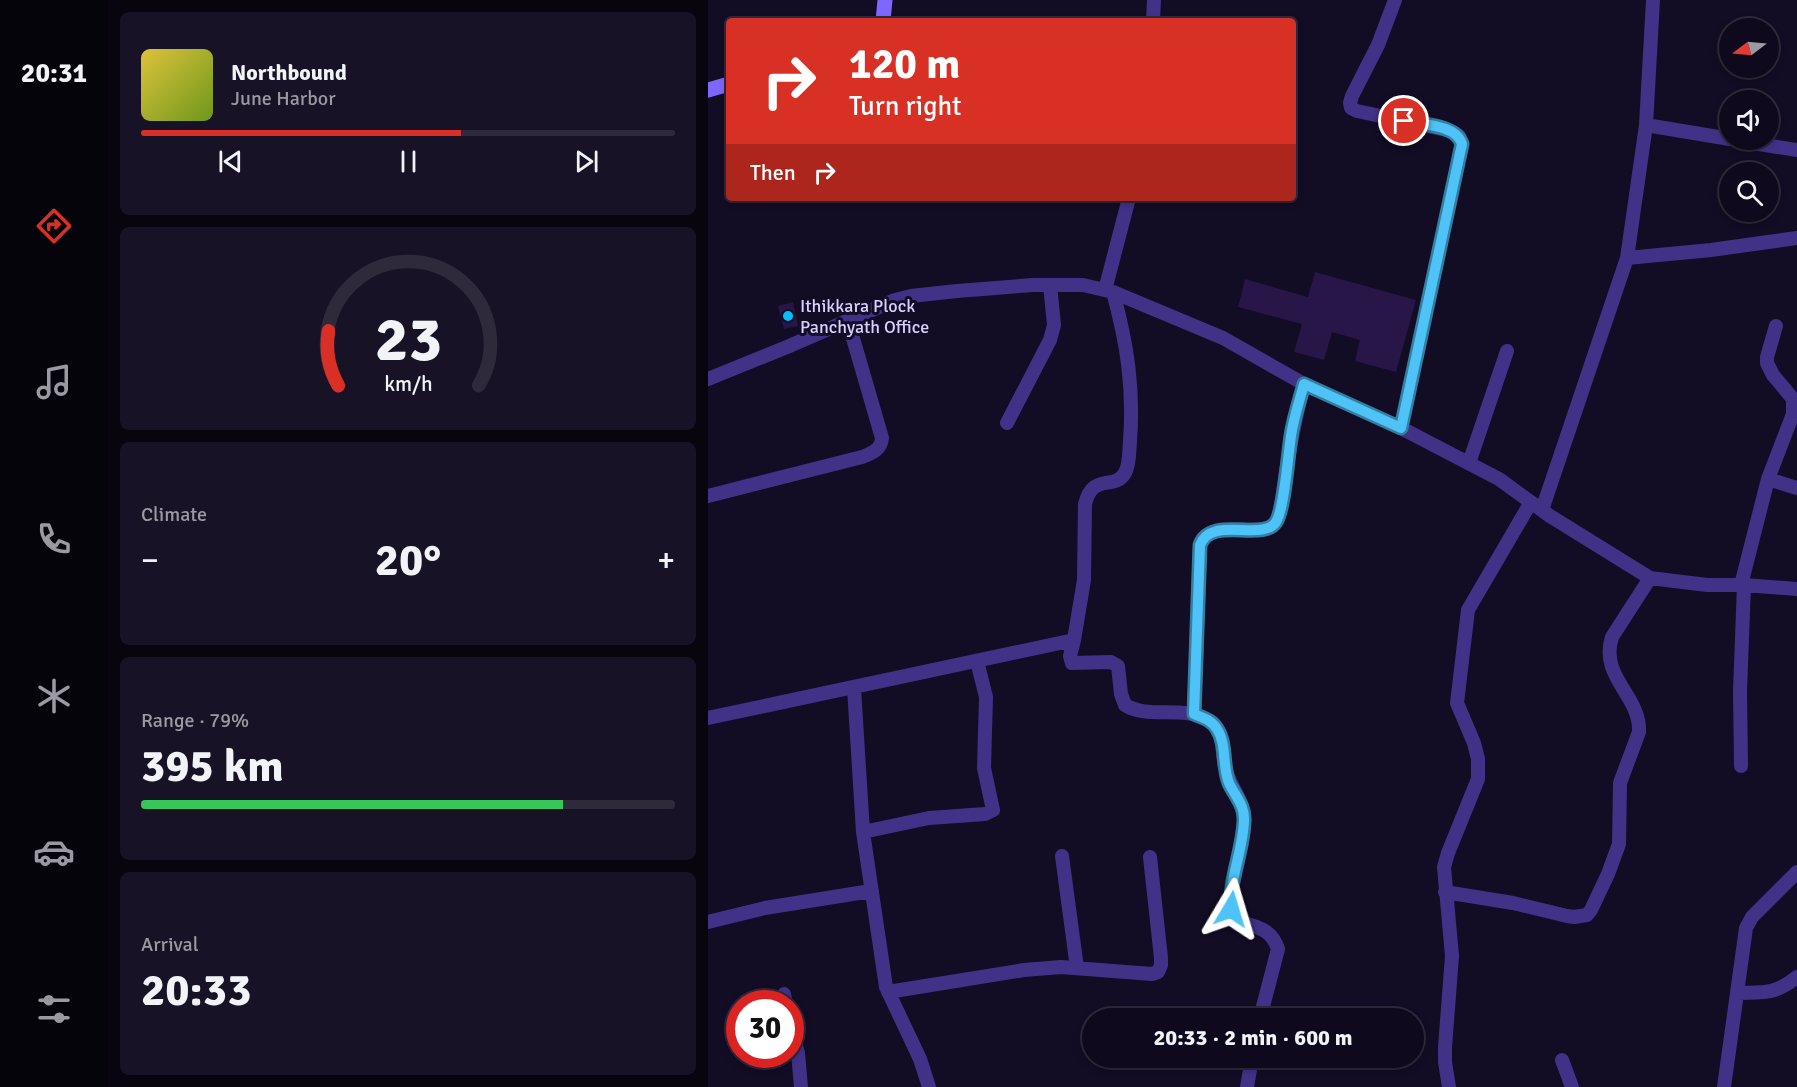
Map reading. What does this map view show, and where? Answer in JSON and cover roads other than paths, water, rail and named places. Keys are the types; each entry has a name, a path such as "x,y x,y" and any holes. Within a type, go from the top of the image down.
{"street":[{"path":"884,18 885,0"},
{"path":"1153,18 1154,0"},
{"path":"1395,0 1378,45 1352,96 1351,108 1451,130 1459,136 1462,144 1401,428"},
{"path":"1449,1087 1445,1047 1452,956 1444,867 1478,779 1479,770 1474,743 1457,703 1468,610 1537,506 1628,258 1646,125 1653,0"},
{"path":"708,90 726,85"},
{"path":"1646,125 1719,137"},
{"path":"1779,147 1797,150"},
{"path":"1128,201 1109,291 1126,343 1129,365 1132,419 1129,461 1126,472 1120,478 1093,487 1088,493 1085,504 1084,580 1070,656 1072,663 1112,663 1118,666 1123,700 1131,708 1194,714 1210,720 1221,735 1224,766 1229,783 1242,803 1244,820 1231,903 1232,911 1239,920 1269,932 1278,949 1263,1008"},
{"path":"1628,258 1711,250 1797,238"},
{"path":"1007,423 1050,340 1054,325 1050,285"},
{"path":"708,379 879,306 911,296 1050,285 1083,285 1109,291 1223,338 1304,384 1401,428 1469,463 1499,479 1650,578 1707,585 1797,588"},
{"path":"708,496 862,457 877,450 881,445 882,438 848,321"},
{"path":"1741,766 1742,585 1768,479 1794,414 1789,392 1773,375 1767,363 1776,326"},
{"path":"1469,463 1507,351"},
{"path":"1194,714 1200,545 1205,537 1216,532 1267,528 1276,522 1292,430 1304,384"},
{"path":"1768,479 1797,488"},
{"path":"1445,892 1513,903 1567,916 1582,916 1591,910 1608,874 1618,844 1620,783 1640,724 1611,668 1610,645 1612,637 1650,578"},
{"path":"708,718 1074,640"},
{"path":"863,832 929,818 985,814 993,810 984,768 986,697 977,661"},
{"path":"854,688 863,832 888,992 920,1059 929,1087"},
{"path":"1062,856 1077,968"},
{"path":"888,992 1024,970 1061,967 1152,974 1160,970 1161,958 1150,857"},
{"path":"1724,1087 1746,928 1752,917 1797,872"},
{"path":"708,922 765,908 871,891"},
{"path":"1737,993 1773,992 1783,988 1797,977"},
{"path":"1562,1060 1572,1087"},
{"path":"799,1068 801,1087"},
{"path":"1247,1087 1250,1068"}],"place":[{"name":"Ithikkara Plock Panchyath Office","path":"788,316"}]}
